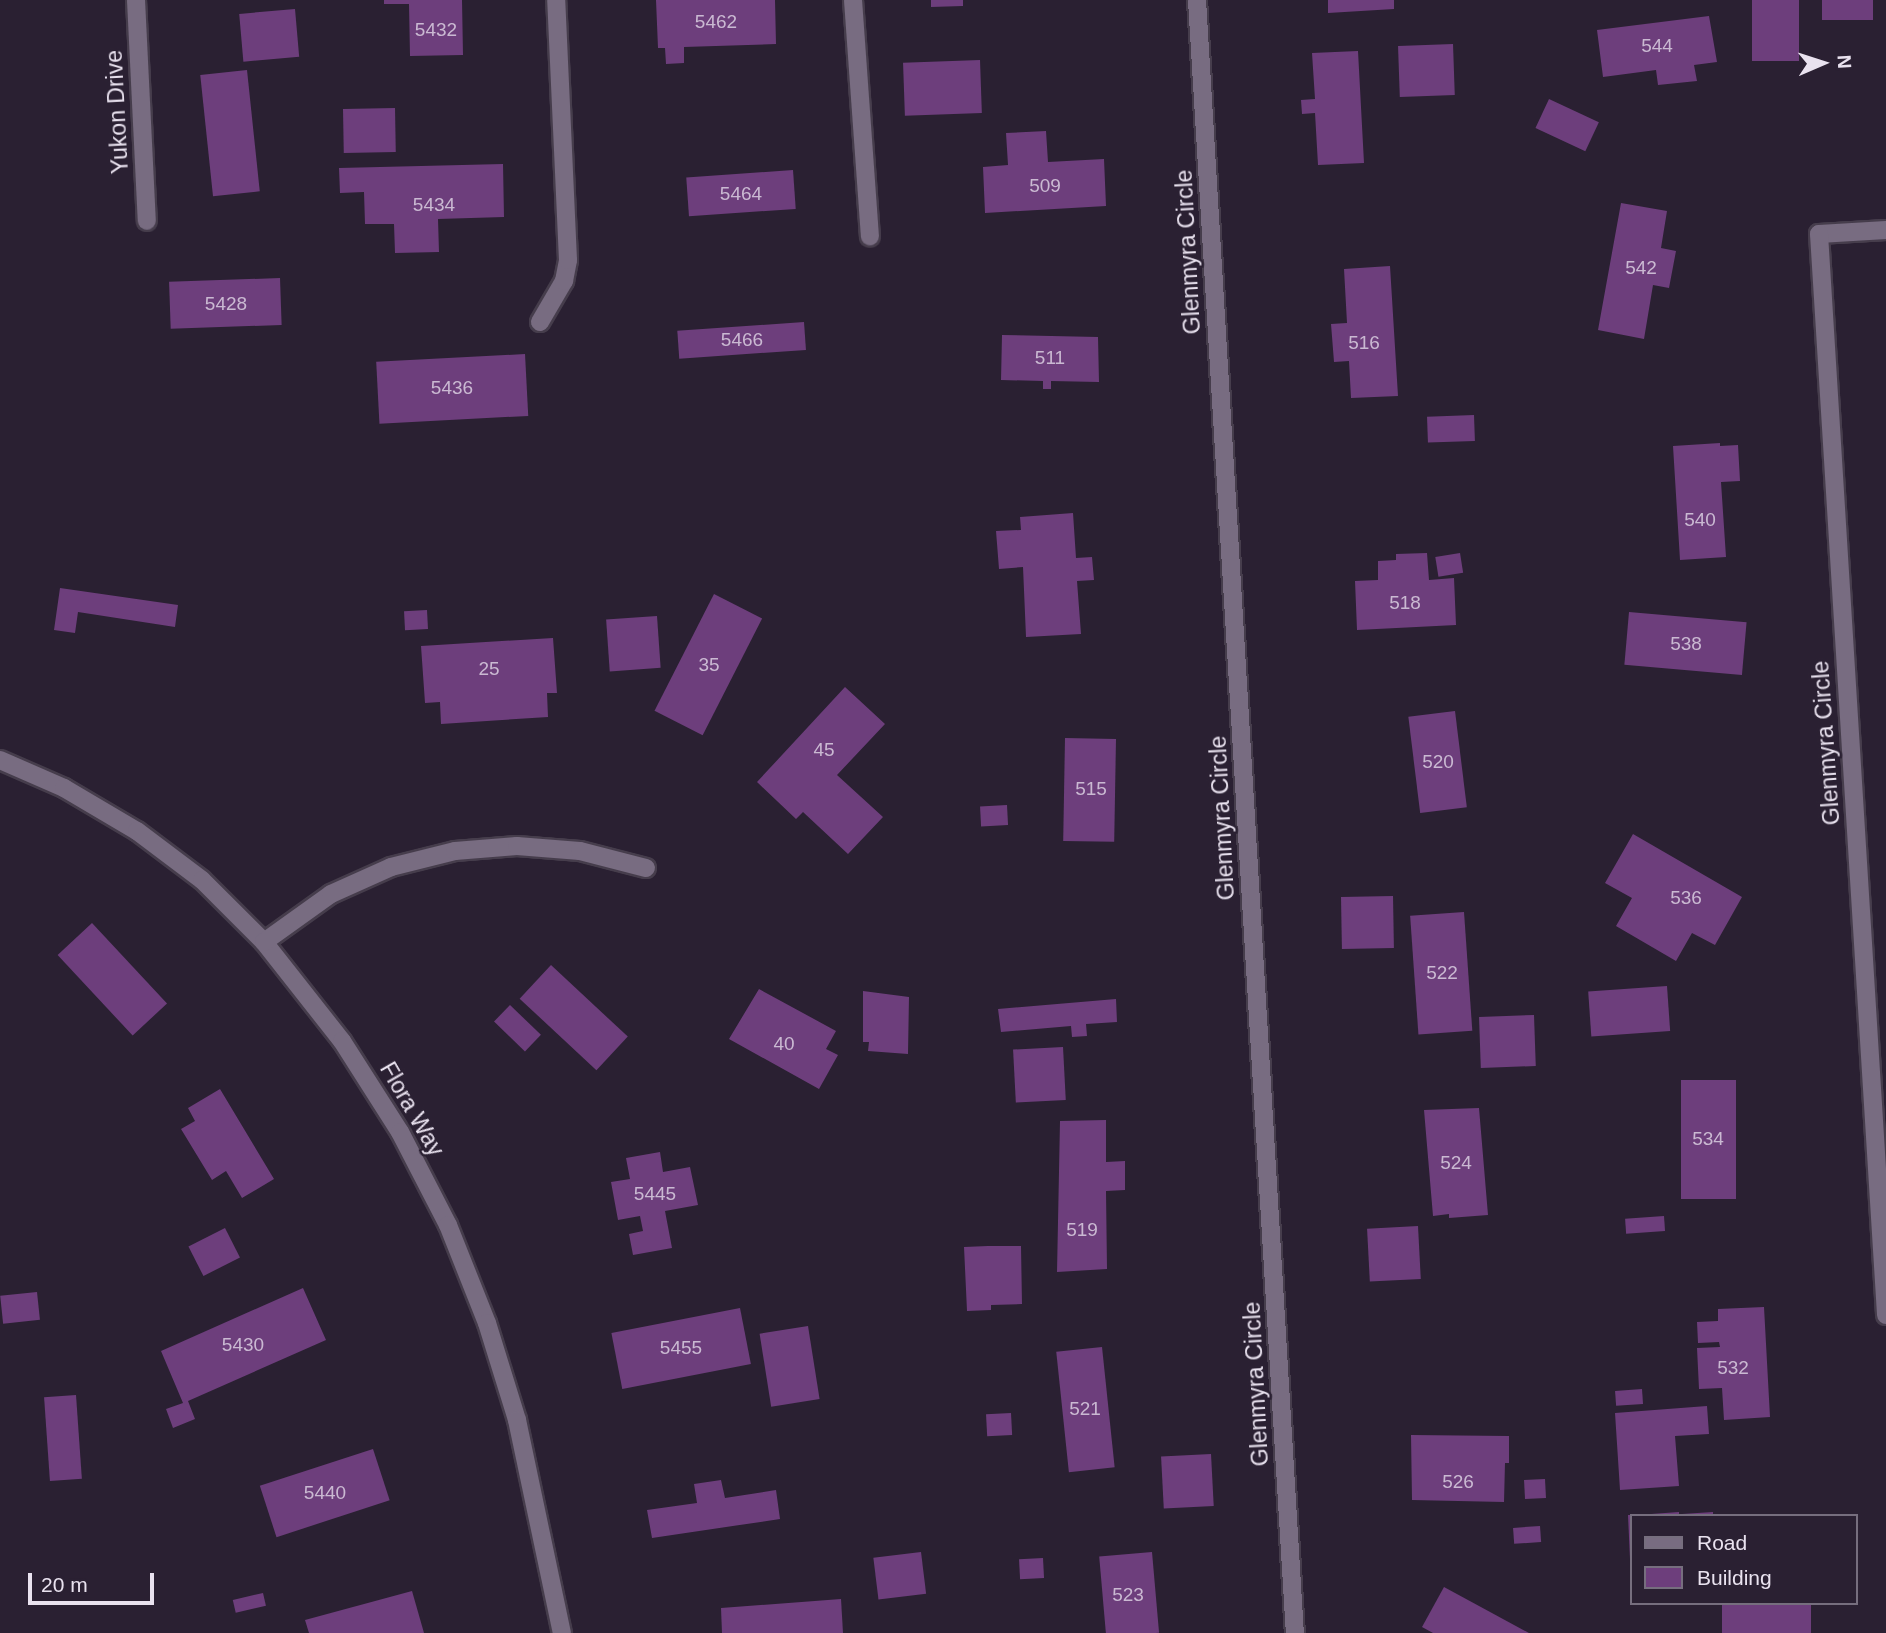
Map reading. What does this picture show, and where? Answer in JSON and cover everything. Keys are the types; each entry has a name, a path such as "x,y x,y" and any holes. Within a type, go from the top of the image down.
{"street":[{"name":"Yukon Drive","path":"136,0 147,221"},
{"path":"540,322 564,281 568,260 556,0"},
{"path":"853,0 870,236"},
{"name":"Glenmyra Circle","path":"1197,0 1295,1633"},
{"name":"Glenmyra Circle","path":"1886,230 1819,234 1886,1315"},
{"name":"Flora Way","path":"0,760 64,788 137,831 201,880 264,942 342,1041 400,1132 448,1225 487,1323 517,1420 562,1633"},
{"path":"264,942 331,894 391,867 455,851 517,846 580,851 646,868"}],"building":[{"path":"384,0 462,0 463,55 410,56 409,4 384,4"},
{"path":"656,0 775,0 776,44 684,47 684,63 666,64 665,48 658,48"},
{"path":"931,0 963,0 963,6 931,7"},
{"path":"1328,0 1394,0 1394,9 1328,13"},
{"path":"1752,0 1799,0 1799,61 1752,61"},
{"path":"1822,0 1873,0 1873,20 1822,20"},
{"path":"295,9 299,57 243,62 239,14"},
{"path":"1709,16 1717,62 1694,65 1697,81 1658,85 1656,70 1603,77 1597,30"},
{"path":"1453,44 1455,95 1400,97 1398,46"},
{"path":"1358,51 1364,163 1318,165 1315,113 1302,114 1301,100 1315,99 1312,53"},
{"path":"980,60 982,113 905,116 903,63"},
{"path":"247,70 260,191 213,196 200,75"},
{"path":"1549,99 1599,122 1585,151 1535,128"},
{"path":"395,108 396,152 344,153 343,109"},
{"path":"1046,131 1048,162 1104,159 1106,206 985,213 983,167 1008,165 1006,133"},
{"path":"503,164 504,217 438,219 439,252 395,253 394,224 365,224 364,192 340,193 339,168"},
{"path":"793,170 796,209 689,216 686,177"},
{"path":"1621,203 1667,211 1661,248 1676,251 1669,288 1653,285 1644,339 1598,330"},
{"path":"1390,266 1398,396 1351,398 1349,361 1334,362 1331,324 1347,323 1344,269"},
{"path":"280,278 282,325 171,329 169,282"},
{"path":"804,322 806,350 679,359 677,331"},
{"path":"1002,335 1098,337 1099,382 1051,381 1051,389 1043,389 1043,381 1001,380"},
{"path":"525,354 528,416 379,424 376,362"},
{"path":"1474,415 1475,441 1428,443 1427,417"},
{"path":"1720,443 1720,446 1738,445 1740,481 1721,482 1726,557 1680,560 1673,446"},
{"path":"1073,513 1076,558 1092,557 1094,580 1077,581 1081,634 1026,637 1023,567 999,569 996,531 1021,530 1020,517"},
{"path":"1427,553 1429,580 1454,578 1456,625 1357,630 1355,581 1378,580 1378,561 1396,560 1396,554"},
{"path":"1460,553 1463,573 1438,577 1435,557"},
{"path":"60,588 178,605 175,627 78,612 75,633 54,630"},
{"path":"714,594 762,619 703,735 655,711"},
{"path":"427,610 428,629 405,630 404,611"},
{"path":"1629,612 1747,622 1742,675 1624,665"},
{"path":"657,616 661,668 610,671 606,620"},
{"path":"553,638 557,693 547,693 548,717 441,724 440,702 425,703 421,646"},
{"path":"845,687 885,724 837,775 883,817 848,854 803,812 796,819 757,782"},
{"path":"1455,711 1467,807 1420,813 1408,717"},
{"path":"1065,738 1116,739 1114,842 1063,841"},
{"path":"1007,805 1008,825 981,826 980,806"},
{"path":"1633,834 1742,897 1715,945 1692,933 1676,961 1616,926 1632,898 1605,883"},
{"path":"1393,896 1394,948 1342,949 1341,897"},
{"path":"1464,912 1472,1031 1418,1034 1410,916"},
{"path":"92,923 167,1003 133,1036 58,955"},
{"path":"551,965 628,1037 596,1070 520,999"},
{"path":"1667,986 1670,1031 1591,1036 1588,992"},
{"path":"759,989 836,1031 826,1049 838,1055 819,1089 729,1039"},
{"path":"863,991 909,997 908,1054 868,1051 869,1042 863,1042"},
{"path":"1116,999 1117,1022 1086,1024 1087,1036 1072,1037 1071,1026 1001,1032 998,1009"},
{"path":"510,1005 541,1035 525,1051 494,1022"},
{"path":"1534,1015 1536,1066 1481,1068 1479,1017"},
{"path":"1063,1047 1066,1100 1016,1103 1013,1050"},
{"path":"1681,1080 1736,1080 1736,1199 1681,1199"},
{"path":"220,1089 274,1179 242,1198 226,1171 212,1180 181,1129 195,1121 188,1108"},
{"path":"1479,1108 1488,1215 1449,1218 1449,1214 1433,1216 1424,1110"},
{"path":"1106,1120 1106,1162 1125,1161 1125,1190 1106,1191 1107,1269 1057,1272 1060,1121"},
{"path":"660,1152 663,1172 690,1167 698,1205 665,1211 672,1248 633,1255 629,1234 643,1231 640,1216 618,1220 611,1182 630,1179 626,1158"},
{"path":"1664,1216 1665,1231 1626,1234 1625,1219"},
{"path":"1418,1226 1421,1279 1370,1282 1367,1229"},
{"path":"225,1228 240,1257 203,1276 188,1247"},
{"path":"1021,1246 1022,1304 991,1305 991,1310 967,1311 964,1247"},
{"path":"303,1288 326,1340 188,1401 195,1419 173,1428 166,1409 183,1403 161,1351"},
{"path":"37,1292 40,1320 3,1324 0,1296"},
{"path":"1764,1307 1770,1417 1724,1420 1722,1388 1699,1389 1697,1348 1720,1347 1719,1342 1698,1343 1697,1322 1718,1321 1718,1309"},
{"path":"740,1308 751,1364 622,1389 611,1333"},
{"path":"808,1326 820,1399 771,1407 760,1334"},
{"path":"1102,1347 1115,1467 1069,1472 1056,1352"},
{"path":"1642,1389 1643,1404 1616,1406 1615,1391"},
{"path":"76,1395 82,1479 50,1481 44,1397"},
{"path":"1707,1406 1709,1434 1675,1436 1679,1486 1620,1490 1615,1413"},
{"path":"1011,1413 1012,1435 987,1436 986,1414"},
{"path":"1411,1435 1509,1436 1504,1502 1412,1500"},
{"path":"373,1449 390,1500 277,1537 260,1486"},
{"path":"1211,1454 1214,1506 1164,1509 1161,1457"},
{"path":"1545,1479 1546,1498 1525,1499 1524,1480"},
{"path":"721,1480 725,1498 776,1490 780,1519 652,1538 647,1510 697,1503 694,1484"},
{"path":"1713,1512 1713,1514 1682,1514"},
{"path":"1628,1515 1630,1515 1630,1559"},
{"path":"1540,1526 1541,1542 1514,1544 1513,1528"},
{"path":"921,1552 926,1594 878,1600 873,1558"},
{"path":"1152,1552 1159,1633 1106,1633 1099,1557"},
{"path":"1043,1558 1044,1578 1020,1579 1019,1559"},
{"path":"1444,1587 1529,1633 1433,1633 1422,1627"},
{"path":"412,1591 424,1633 309,1633 305,1620"},
{"path":"263,1593 266,1606 236,1613 233,1600"},
{"path":"841,1599 843,1633 722,1633 721,1608"},
{"path":"1722,1605 1811,1605 1811,1633 1722,1633"}]}
